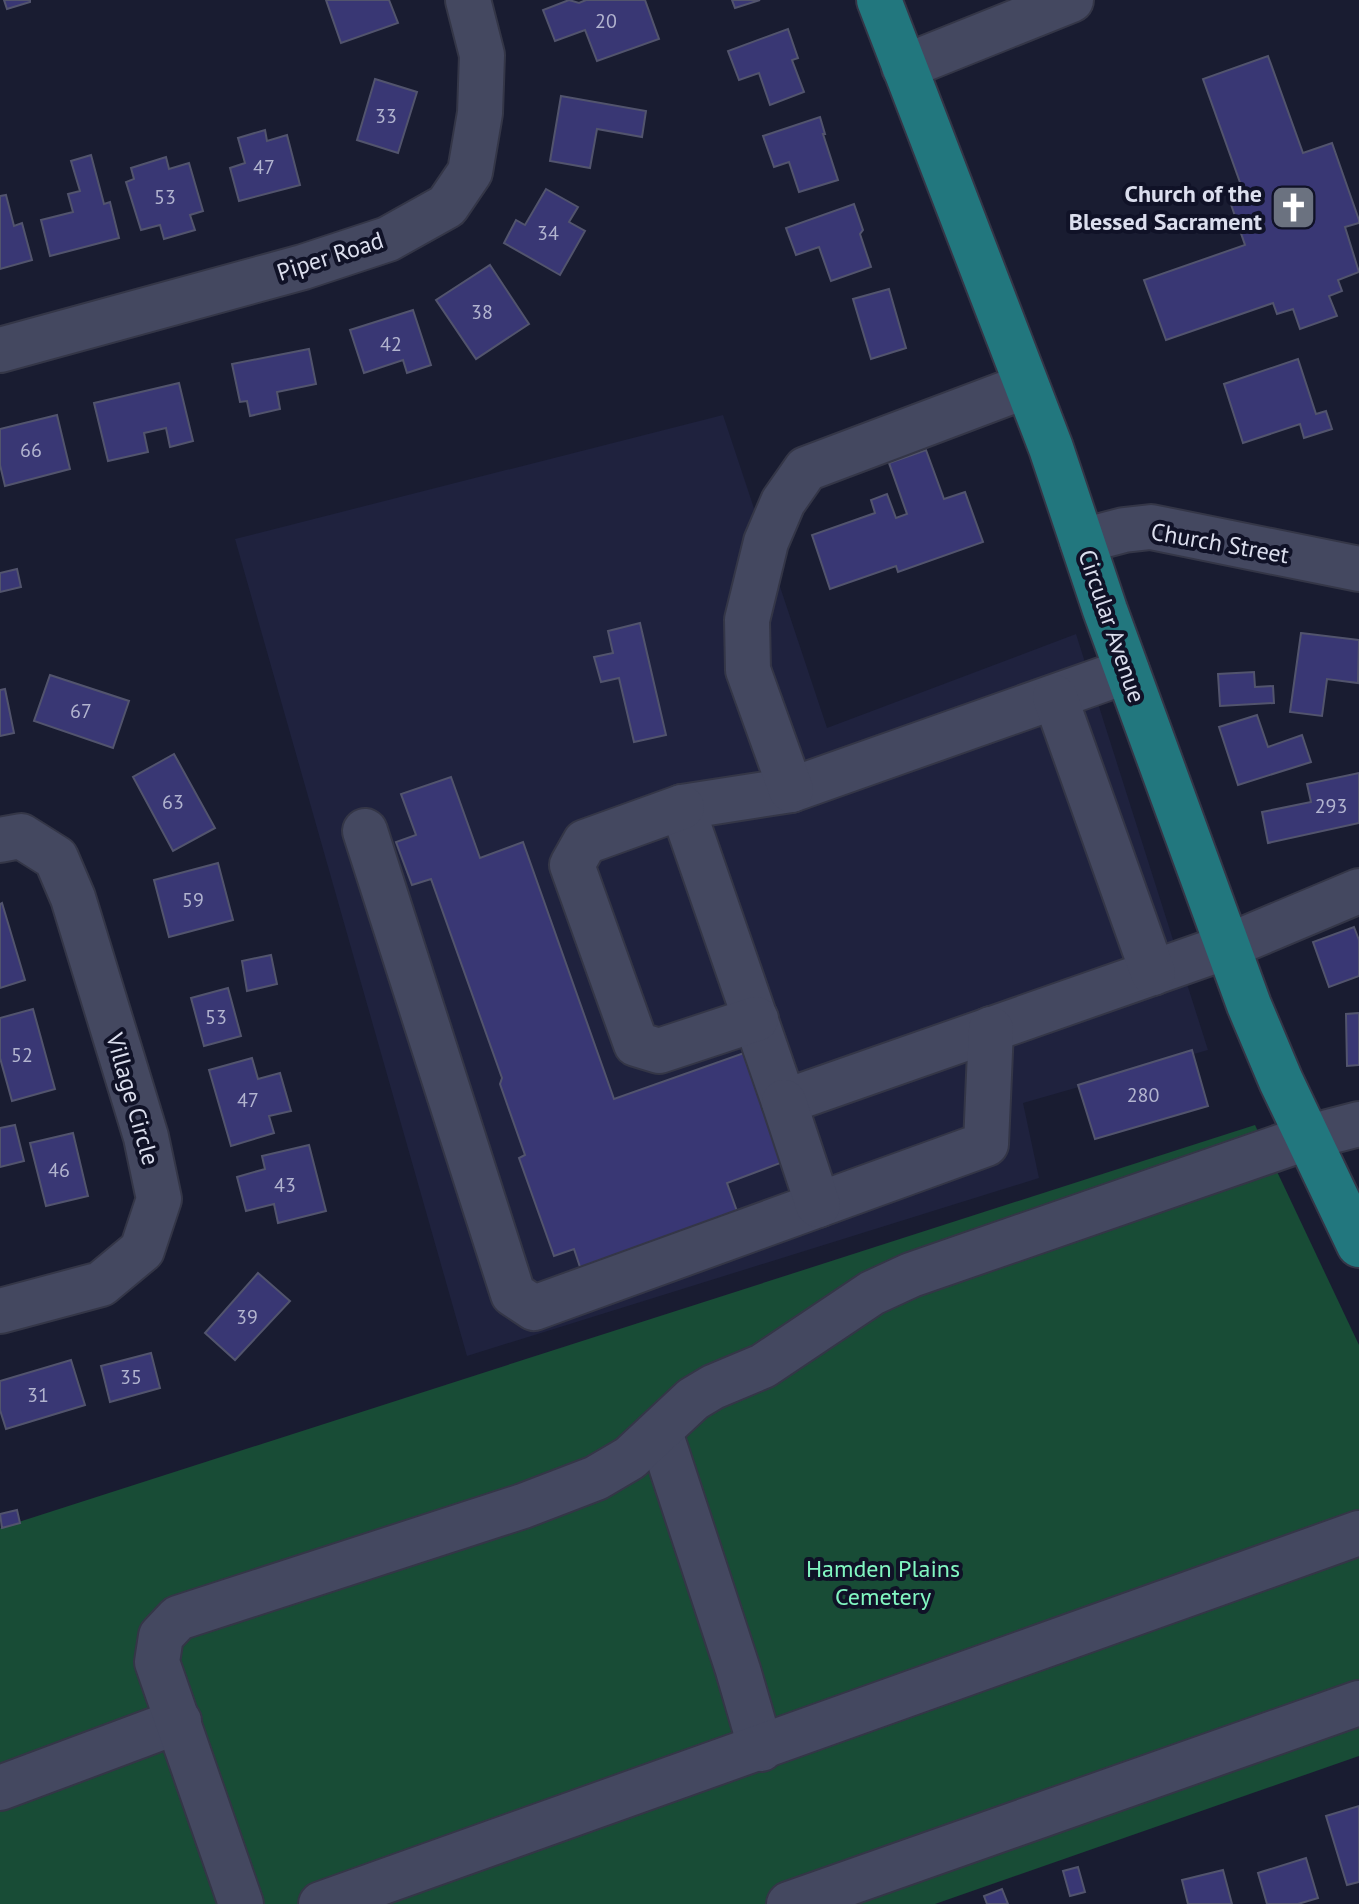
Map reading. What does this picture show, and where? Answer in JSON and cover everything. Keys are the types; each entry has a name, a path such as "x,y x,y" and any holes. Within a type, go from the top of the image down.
{"main road":[{"name":"Circular Avenue","path":"879,0 1026,386 1226,947 1281,1081 1353,1219"}],"street":[{"name":"Piper Road","path":"0,350 303,267 388,239 447,206 470,172 480,113 482,55 468,0"},
{"path":"904,67 1071,0"},
{"path":"791,790 748,670 747,620 766,542 783,502 806,469 1026,386"},
{"name":"Church Street","path":"1082,541 1124,530 1151,527 1359,569"},
{"path":"756,1019 659,1051 636,1044 572,865 585,842 682,807 791,790 1127,671"},
{"path":"1055,697 1153,973"},
{"path":"682,807 818,1205"},
{"path":"365,831 513,1294 534,1308 986,1144 991,1029"},
{"name":"Village Circle","path":"0,840 21,836 56,858 73,898 146,1137 159,1199 142,1250 101,1284 0,1311"},
{"path":"784,1102 1226,947 1359,891"},
{"path":"241,1904 157,1662 161,1636 178,1618 538,1500 596,1478 630,1458 693,1399 763,1366 872,1293 911,1275 1309,1137 1359,1124"},
{"path":"660,1432 761,1749"},
{"path":"321,1904 1359,1533"},
{"path":"789,1904 1359,1703"},
{"path":"0,1788 179,1721"}],"shaded area":[{"path":"723,415 827,728 1076,634 1208,1050 1023,1103 1039,1178 467,1356 235,539"}],"green space":[{"name":"Hamden Plains Cemetery","path":"1255,1125 1359,1345 1359,1756 935,1904 0,1904 0,1528"}],"building":[{"path":"4,0 30,0 30,2 7,9"},
{"path":"326,0 389,0 398,23 341,43"},
{"path":"569,0 579,3 586,0 645,0 659,39 597,61 585,30 555,41 543,10"},
{"path":"732,0 760,0 735,8"},
{"path":"788,29 798,58 792,60 804,92 770,105 759,73 739,80 728,51"},
{"name":"Church of the Blessed Sacrament","path":"1268,56 1303,153 1332,143 1359,220 1359,223 1345,227 1359,272 1338,280 1342,291 1329,296 1337,316 1300,329 1293,309 1277,314 1273,303 1166,340 1144,280 1245,245 1227,193 1242,188 1203,79"},
{"path":"375,79 417,92 398,153 357,140"},
{"path":"561,96 646,111 642,137 597,129 590,168 550,161"},
{"path":"820,117 838,180 799,192 789,162 774,167 763,136"},
{"path":"265,130 267,141 287,135 300,185 239,201 230,168 245,163 238,138"},
{"path":"91,155 104,204 110,202 119,238 50,256 41,220 73,212 68,194 80,191 71,161"},
{"path":"166,157 169,169 189,163 203,211 190,215 195,230 164,239 160,225 141,230 126,182 134,179 131,168"},
{"path":"546,189 578,207 569,222 585,231 560,275 504,243 516,220 525,225"},
{"path":"6,195 14,226 22,223 32,260 0,269 0,196"},
{"path":"854,204 871,267 831,281 819,247 796,255 786,228"},
{"path":"490,265 529,324 476,359 436,300"},
{"path":"889,289 906,348 871,359 853,299"},
{"path":"413,310 431,365 407,373 403,360 364,373 350,330"},
{"path":"309,349 316,384 277,392 280,409 250,416 247,401 240,402 232,364"},
{"path":"1298,359 1316,414 1326,411 1332,429 1304,438 1300,424 1243,443 1224,384"},
{"path":"179,383 193,441 170,447 166,428 144,433 148,452 108,461 94,403"},
{"path":"57,415 70,469 5,486 0,465 0,429"},
{"path":"926,450 944,499 965,492 983,542 898,572 896,566 830,589 812,535 875,513 871,500 887,494 896,518 907,514 889,463"},
{"path":"17,569 21,587 0,592 0,573"},
{"path":"640,623 666,735 634,742 619,678 601,682 594,657 613,653 608,631"},
{"path":"1301,633 1359,640 1358,683 1327,679 1322,716 1290,712"},
{"path":"1254,672 1255,687 1273,686 1274,703 1220,706 1218,674"},
{"path":"50,675 129,701 113,748 34,721"},
{"path":"5,689 14,733 0,736 0,690"},
{"path":"1257,715 1268,747 1302,735 1311,762 1238,785 1219,727"},
{"path":"174,754 215,828 173,851 133,777"},
{"path":"1359,773 1359,823 1268,843 1262,812 1311,802 1307,784"},
{"path":"451,777 480,858 523,842 614,1099 744,1053 783,1162 727,1183 739,1217 582,1273 574,1249 554,1256 519,1158 525,1155 500,1084 502,1078 431,879 412,885 396,842 416,835 401,794"},
{"path":"218,863 233,920 169,937 154,880"},
{"path":"0,904 25,980 0,988"},
{"path":"1354,927 1359,940 1359,976 1329,987 1313,942"},
{"path":"271,955 277,984 247,991 242,961"},
{"path":"228,988 241,1036 204,1046 191,998"},
{"path":"33,1009 55,1089 12,1101 0,1058 0,1018"},
{"path":"1359,1013 1359,1065 1347,1066 1346,1014"},
{"path":"1192,1050 1208,1106 1095,1139 1078,1085"},
{"path":"252,1058 258,1079 280,1073 291,1111 269,1116 274,1133 231,1146 209,1070"},
{"path":"15,1125 24,1161 0,1167 0,1128"},
{"path":"73,1133 88,1196 46,1206 30,1143"},
{"path":"309,1145 326,1211 278,1223 274,1204 246,1211 237,1177 265,1169 262,1156"},
{"path":"258,1273 290,1301 235,1360 205,1333"},
{"path":"151,1353 160,1388 110,1402 101,1366"},
{"path":"71,1360 85,1405 6,1429 0,1410 0,1381"},
{"path":"17,1510 20,1523 2,1528 0,1514"},
{"path":"1359,1806 1359,1882 1347,1885 1326,1816"},
{"path":"1306,1858 1318,1898 1298,1904 1267,1904 1258,1873"},
{"path":"1078,1867 1085,1892 1070,1896 1063,1871"},
{"path":"1223,1870 1232,1904 1188,1904 1182,1880"},
{"path":"1002,1889 1008,1904 987,1904 984,1896"}],"place":[{"name":"Church of the Blessed Sacrament","path":"1293,207"}]}
